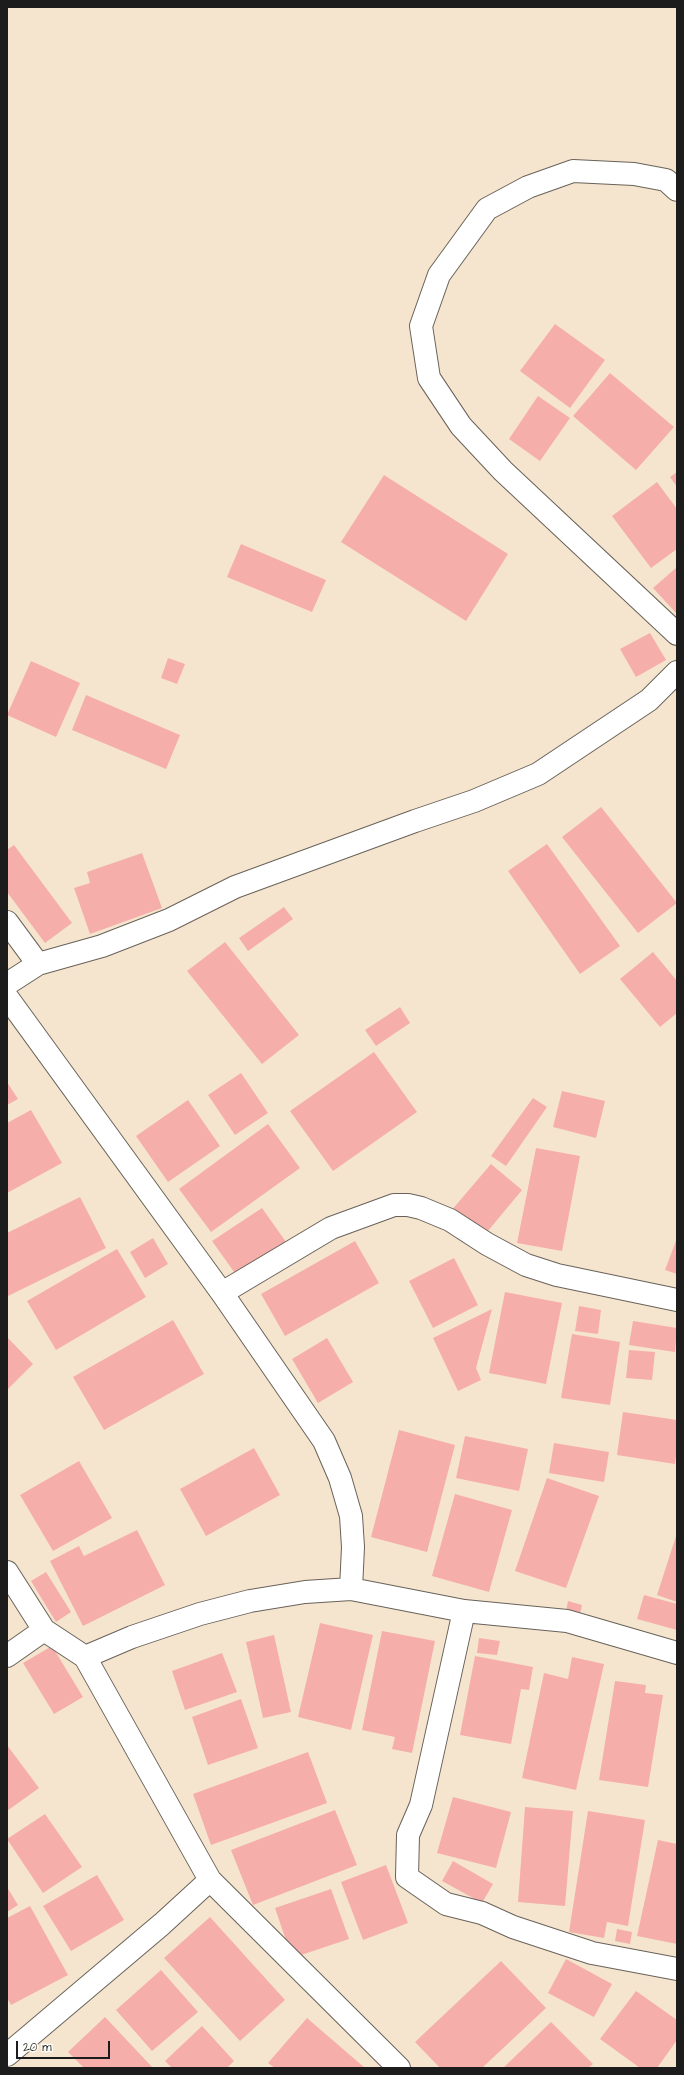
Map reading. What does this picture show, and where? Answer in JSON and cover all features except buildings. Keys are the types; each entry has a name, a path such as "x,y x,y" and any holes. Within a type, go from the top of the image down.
{"street":[{"path":"677,190 666,180 634,174 573,171 528,187 514,194 487,209 439,275 422,326 429,378 461,426 503,471 677,634"},
{"path":"7,984 38,964 102,946 169,920 235,888 414,820 474,801 538,774 649,700 677,672"},
{"path":"7,922 38,964"},
{"path":"7,997 222,1293 324,1441 340,1478 351,1516 353,1547 351,1589"},
{"path":"222,1293 331,1228 394,1205 408,1205 421,1208 450,1220 487,1244 526,1265 557,1275 677,1300"},
{"path":"7,1572 44,1630 85,1657 210,1880 399,2068"},
{"path":"85,1657 132,1637 200,1614 250,1601 305,1592 351,1589 464,1611 567,1621 677,1653"},
{"path":"464,1611 421,1804 408,1835 407,1877 446,1904 482,1913 513,1927 592,1953 677,1969"},
{"path":"7,1656 44,1630"},
{"path":"7,2055 162,1924 210,1880"}]}
